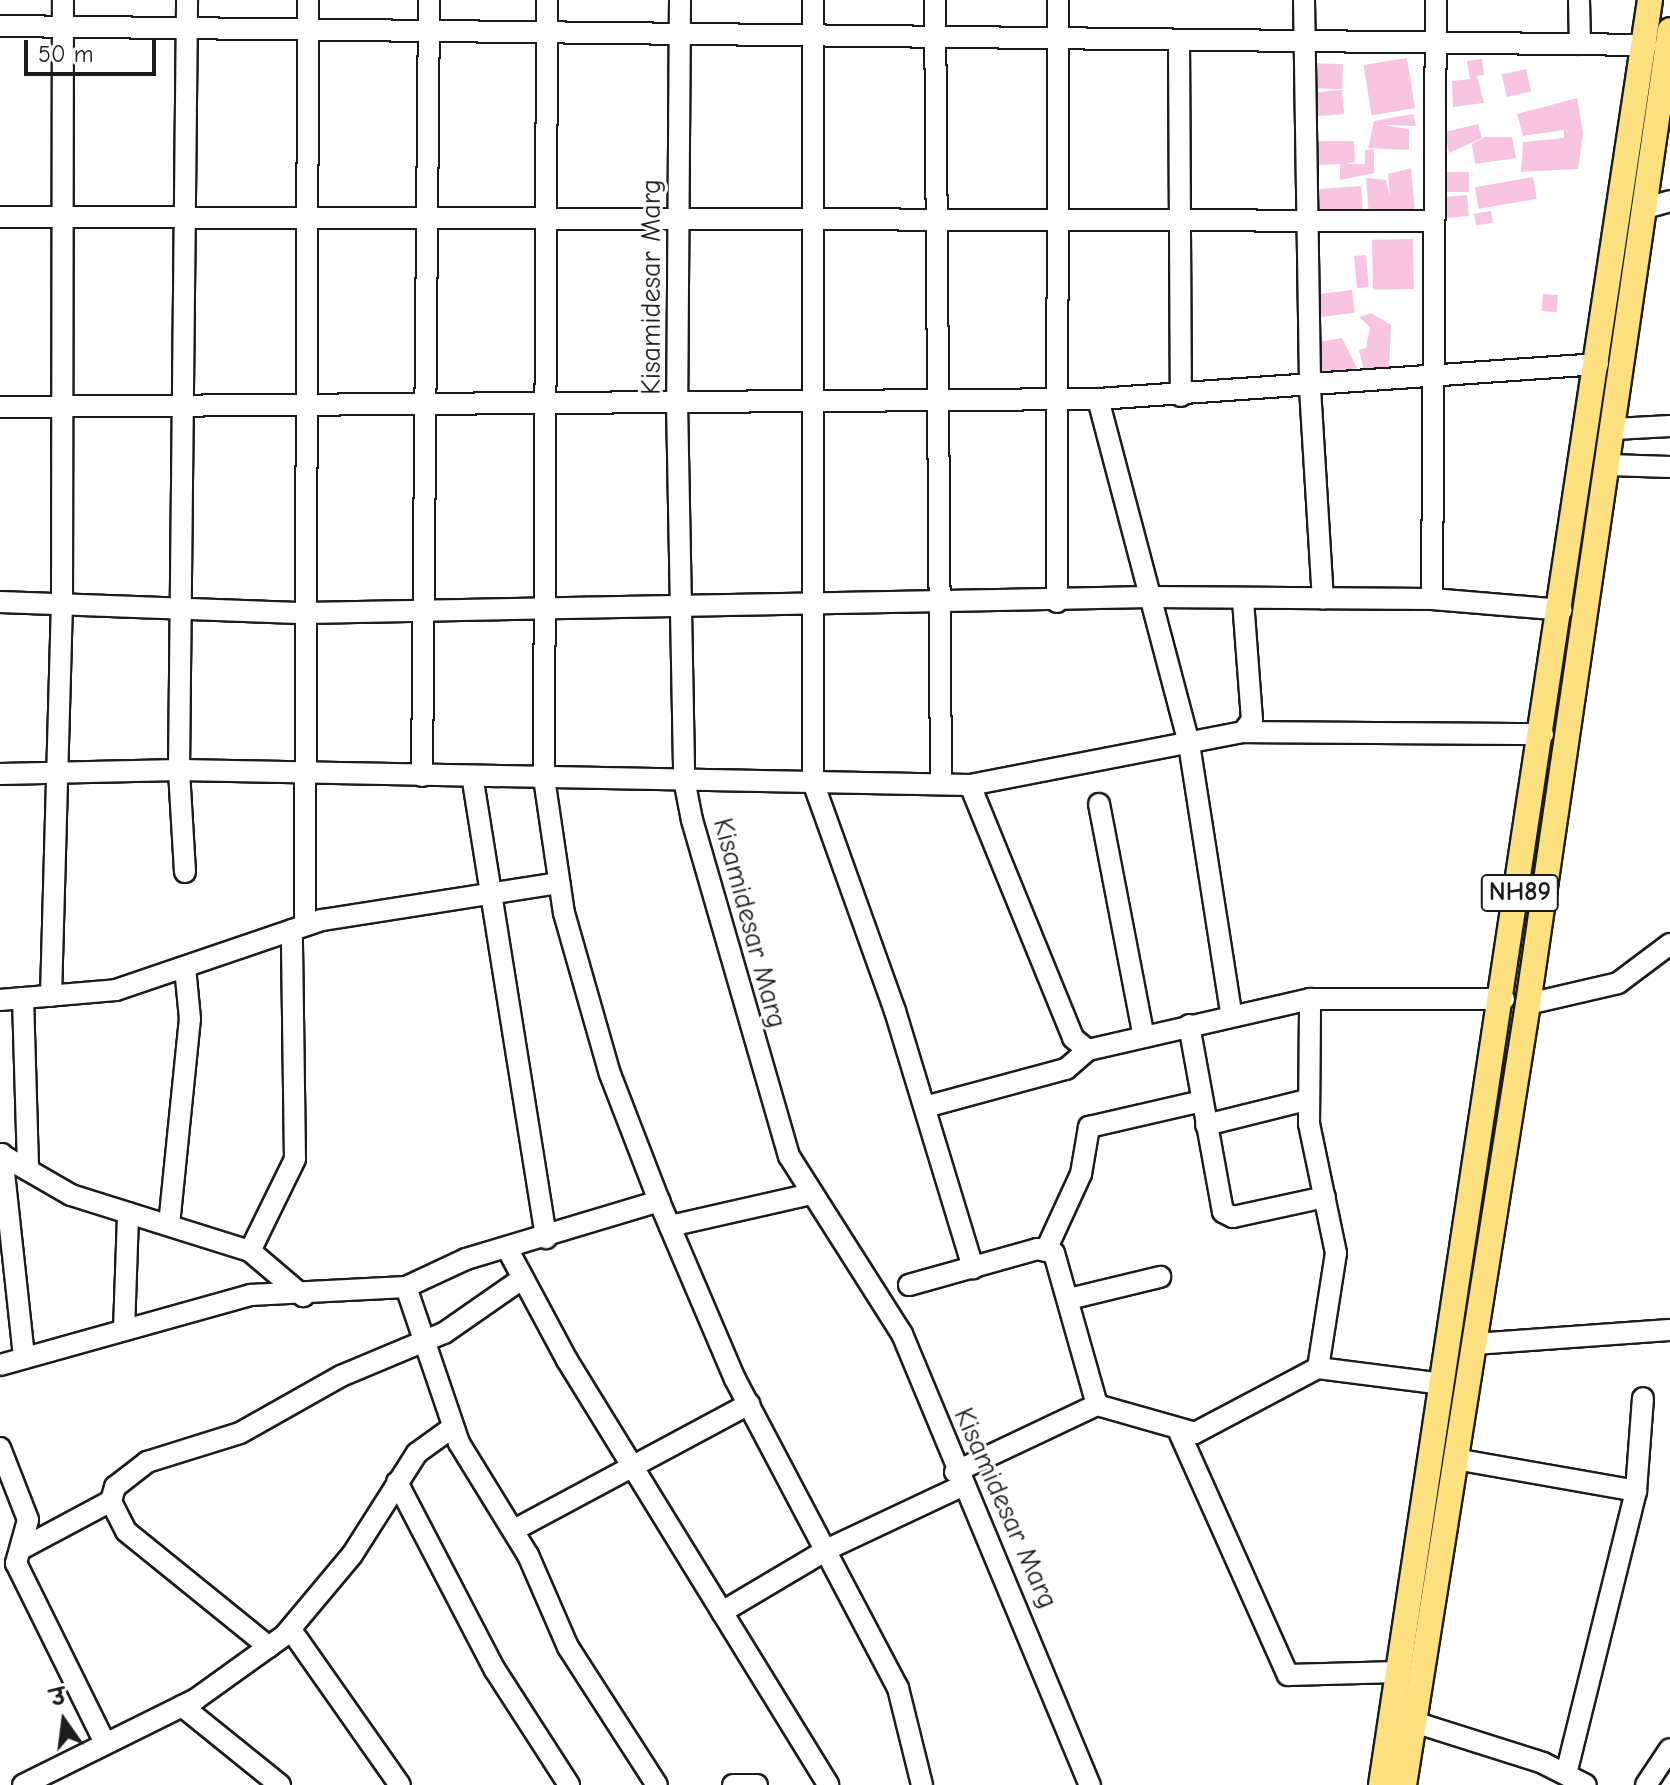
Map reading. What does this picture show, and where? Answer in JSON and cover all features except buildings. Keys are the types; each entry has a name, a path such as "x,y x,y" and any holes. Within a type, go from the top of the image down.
{"main road":[{"name":"NH89","path":"1381,1785 1504,999 1646,45 1650,0"},
{"name":"NH89","path":"1404,1785 1528,1004 1615,429 1670,30"}],"street":[{"path":"51,996 62,606 63,0"},
{"path":"185,872 179,770 187,0"},
{"path":"250,1251 295,1159 305,613 303,402 311,218 308,0"},
{"path":"422,776 422,610 428,401 426,219 429,0"},
{"path":"547,0 544,778 559,883 584,994 659,1201 749,1404 828,1549 898,1688 922,1785"},
{"name":"Kisamidesar Marg","path":"680,0 677,402 684,779 777,1126 811,1194 902,1334 959,1479 998,1550 1090,1785"},
{"path":"813,0 813,782 925,1107 973,1268"},
{"path":"935,0 935,602 941,784"},
{"path":"1057,602 1058,0"},
{"path":"1304,0 1310,388 1323,599"},
{"path":"1432,599 1430,221 1436,0"},
{"path":"1579,0 1580,44"},
{"path":"0,26 680,35 935,34 1059,40 1435,40 1646,45"},
{"path":"1179,40 1181,396"},
{"path":"1646,208 1670,201"},
{"path":"0,217 679,223 937,218 1057,222 1430,221"},
{"path":"0,407 544,400 813,402 1098,399 1310,388 1598,364"},
{"path":"1098,399 1189,744 1231,1013"},
{"path":"1615,429 1670,426"},
{"path":"1609,465 1670,467"},
{"path":"0,602 305,613 682,601 1057,602 1150,597 1432,599 1562,610"},
{"path":"1243,599 1252,720 1243,732"},
{"path":"0,774 59,776 179,770 422,776 473,781 684,779 970,785 1243,732 1543,734"},
{"path":"473,781 485,890 546,1238"},
{"path":"970,785 1073,1038 1088,1050"},
{"path":"1099,804 1144,1037"},
{"path":"0,1000 116,990 298,928 485,890 559,883"},
{"path":"1528,1004 1618,983 1670,944"},
{"path":"169,1225 190,1019 185,967"},
{"path":"23,998 28,1170"},
{"path":"925,1107 1066,1069 1088,1050 1231,1013 1310,999 1504,999"},
{"path":"1310,999 1306,1100 1336,1253 1318,1368"},
{"path":"1189,1025 1206,1125 1227,1217 1325,1197"},
{"path":"1206,1125 1306,1100"},
{"path":"1046,1250 1081,1174 1089,1127 1202,1101"},
{"path":"1,1154 54,1188 250,1251 303,1296"},
{"path":"1,1154 24,1358"},
{"path":"670,1226 811,1194"},
{"path":"0,1365 250,1295 303,1296 406,1287 452,1264 508,1250 659,1201"},
{"path":"124,1330 128,1213"},
{"path":"508,1250 632,1464 828,1785"},
{"path":"909,1285 1046,1250"},
{"path":"1046,1250 1059,1261 1097,1405"},
{"path":"1069,1299 1160,1277"},
{"path":"23,1548 111,1501 120,1481 147,1462 240,1433 331,1381 426,1342 523,1278"},
{"path":"406,1287 453,1427 514,1530 568,1647 657,1785"},
{"path":"1474,1344 1670,1330"},
{"path":"722,1612 828,1549 1097,1405 1180,1434 1217,1426 1318,1368 1443,1384"},
{"path":"1566,1774 1636,1491 1643,1398"},
{"path":"514,1530 632,1464 749,1404"},
{"path":"23,1785 182,1706 291,1630 352,1555 417,1453 453,1427"},
{"path":"1180,1434 1288,1675 1398,1672"},
{"path":"0,1448 28,1520 23,1548 16,1563 56,1657 105,1743"},
{"path":"1455,1459 1636,1491"},
{"path":"397,1482 495,1670 569,1785"},
{"path":"111,1501 139,1544 269,1647"},
{"path":"291,1630 400,1785"},
{"path":"182,1706 280,1785"},
{"path":"1414,1722 1566,1774 1586,1785"},
{"path":"1646,1785 1670,1749"},
{"path":"733,1785 757,1785"}]}
